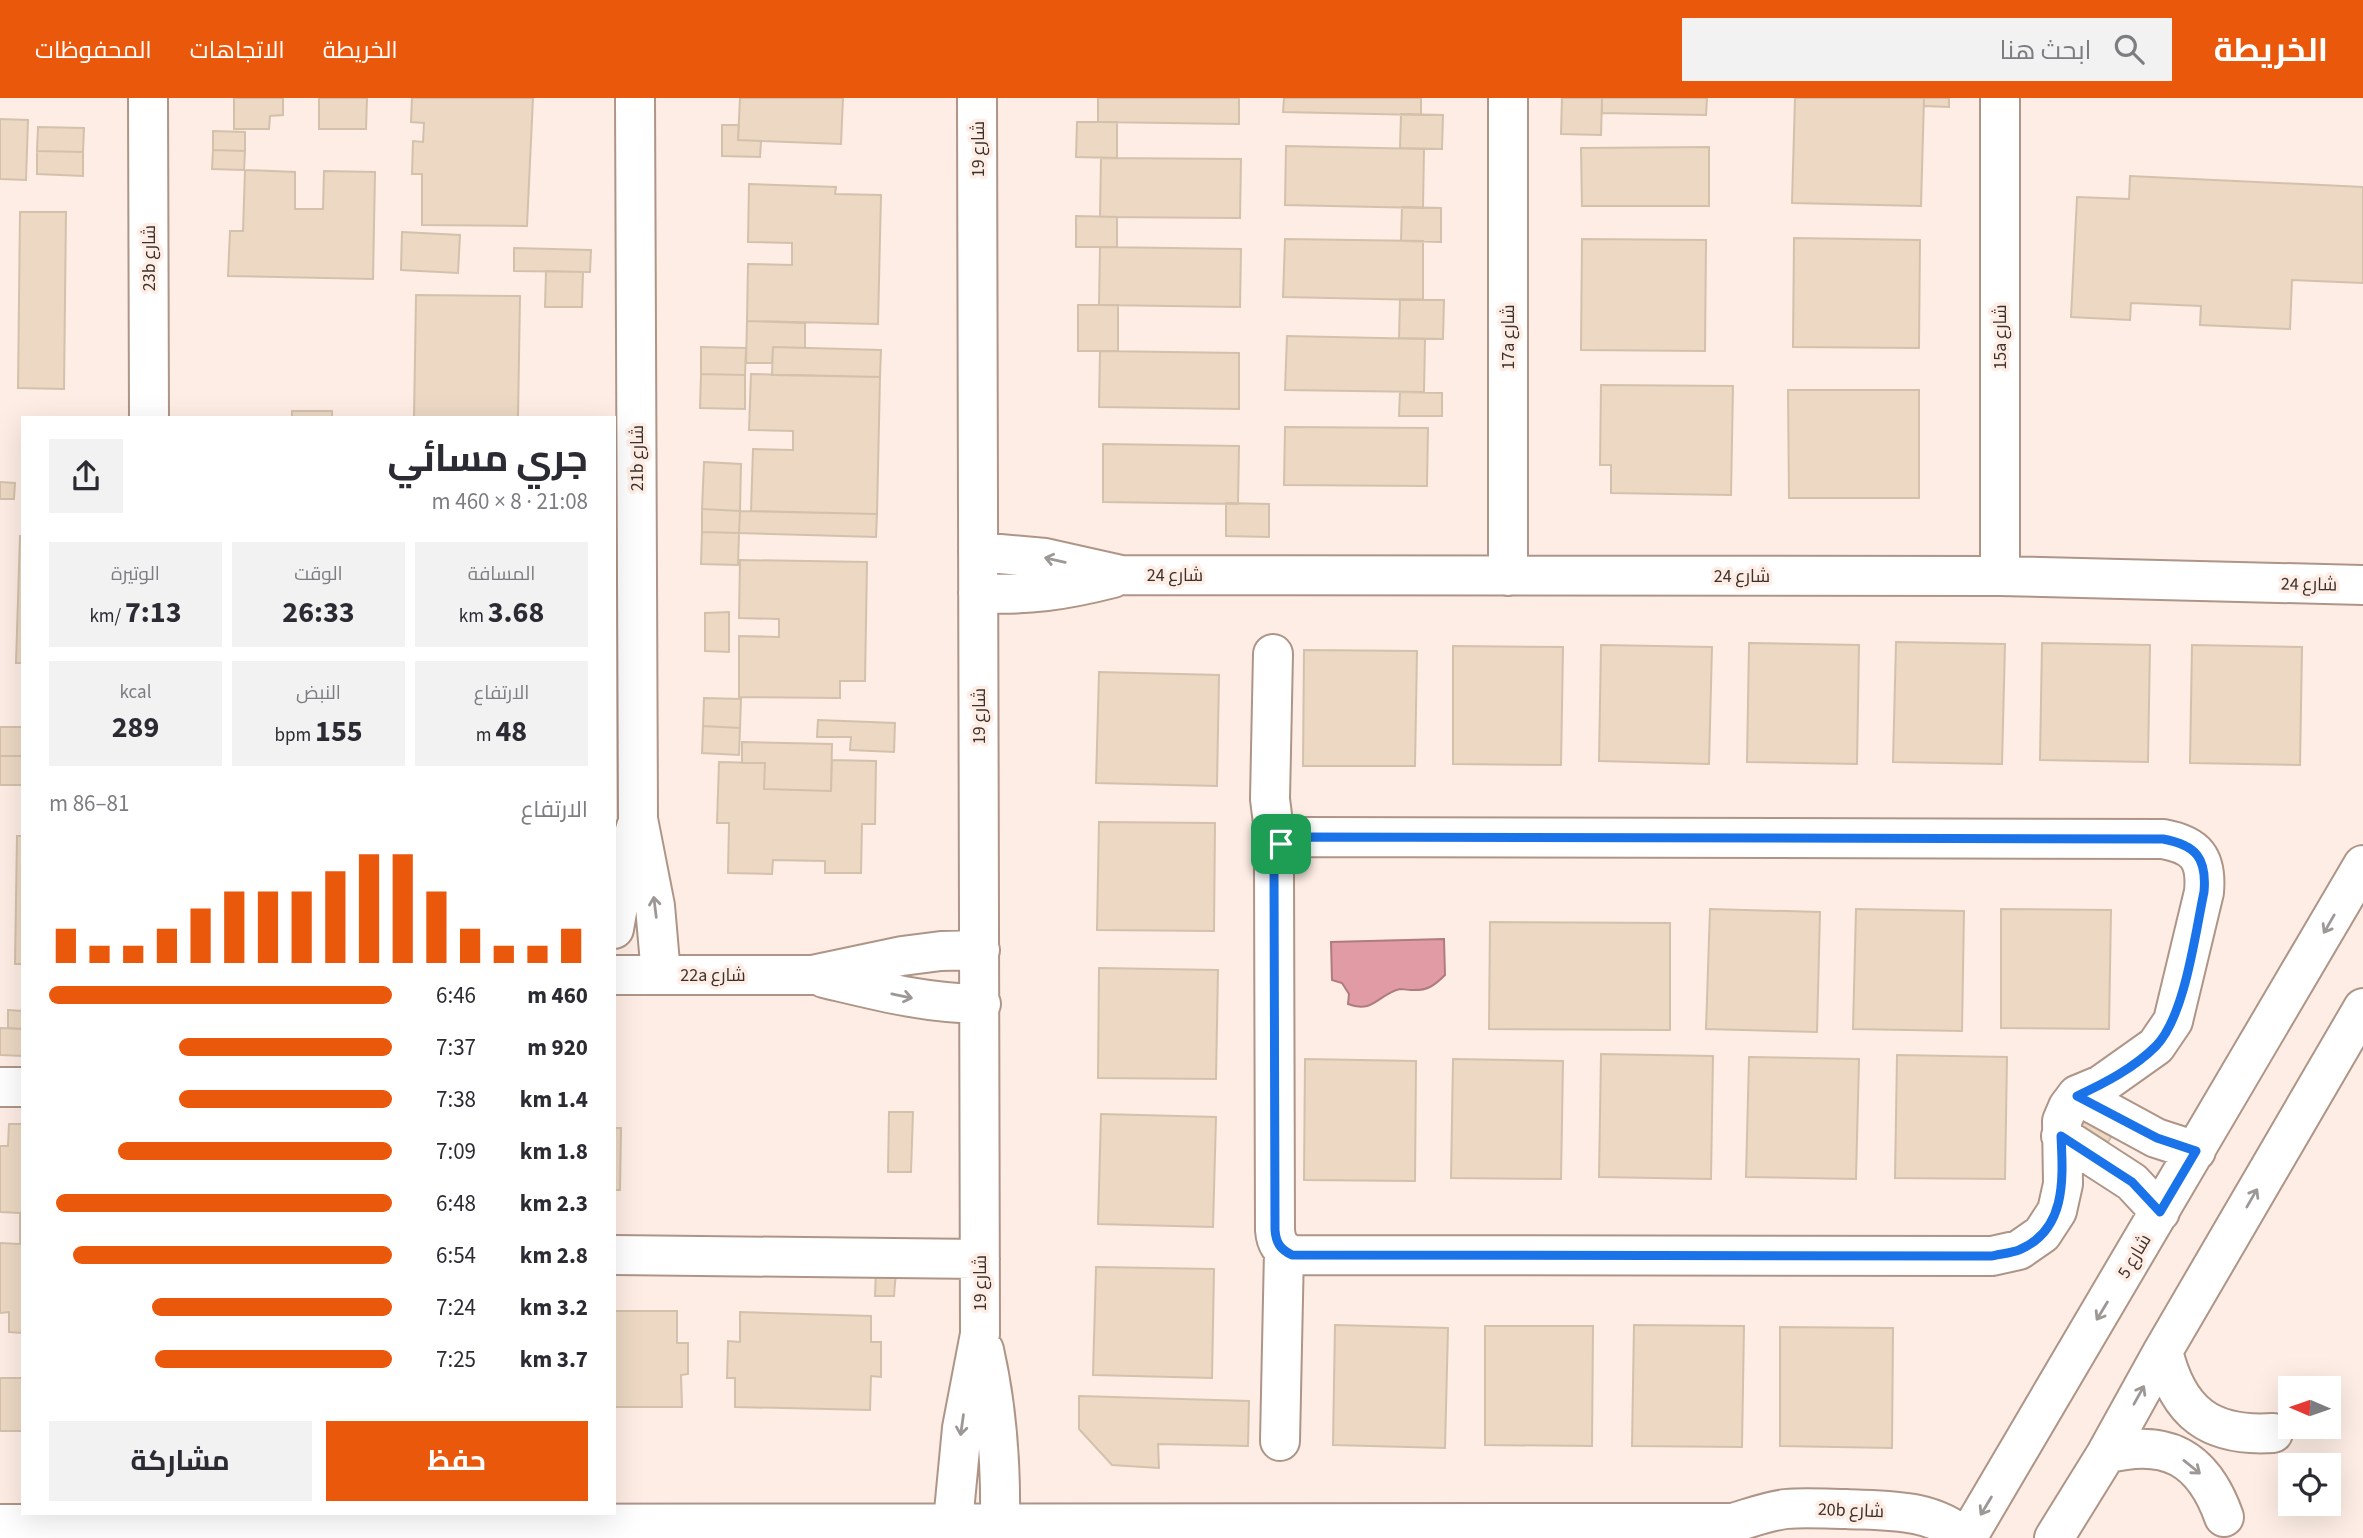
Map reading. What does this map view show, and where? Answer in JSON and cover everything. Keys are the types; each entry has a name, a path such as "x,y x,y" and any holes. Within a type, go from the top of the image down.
{"street":[{"name":"23b شارع","path":"148,98 149,416"},
{"name":"21b شارع","path":"635,98 638,819 653,895 661,975"},
{"name":"شارع 19","path":"955,1528 962,1428 980,1334 977,98"},
{"name":"17a شارع","path":"1508,98 1508,576"},
{"name":"15a شارع","path":"2000,98 2000,576"},
{"path":"978,551 1045,558 1121,575"},
{"path":"978,593 1044,593 1121,575"},
{"name":"شارع 24","path":"1121,575 2000,576 2363,585"},
{"path":"1273,654 1270,800 1273,823 1281,844"},
{"name":"21b شارع","path":"616,918 626,862 638,819"},
{"path":"1300,837 2149,839 2182,843 2197,854 2206,872 2204,892 2173,1021 2156,1046 2133,1064 2101,1085 2077,1096 2062,1121 2063,1184 2057,1211 2042,1234 2019,1250 1992,1256 1301,1255 1284,1251 1276,1241 1275,1216 1274,855 1281,844 1290,838 1300,837"},
{"name":"شارع 5","path":"1966,1538 2363,865"},
{"name":"22a شارع","path":"616,975 812,975 902,956 980,950"},
{"name":"22a شارع","path":"812,975 902,997 941,1003 981,1004"},
{"path":"2054,1538 2106,1454 2363,1008"},
{"path":"0,1087 21,1087"},
{"path":"2077,1096 2157,1138 2196,1151"},
{"path":"2061,1136 2132,1182 2160,1212"},
{"path":"1280,1441 1284,1251"},
{"path":"616,1255 980,1259"},
{"path":"2163,1351 2169,1377 2181,1399 2200,1417 2223,1429 2248,1434 2273,1433"},
{"path":"2106,1454 2130,1448 2156,1449 2180,1457 2200,1473 2216,1493 2224,1517"},
{"name":"20b شارع","path":"0,1524 227,1531 955,1528 1229,1530 1733,1523 1782,1509 1800,1508 1904,1512 1930,1518 1966,1538"},
{"name":"20b شارع","path":"1733,1523 1772,1538"}],"shaded area":[{"path":"1444,939 1445,975 1426,989 1393,991 1364,1007 1348,1004 1349,994 1342,983 1332,980 1331,942"}],"building":[{"path":"234,98 283,98 283,115 270,116 269,129 234,129"},
{"path":"319,98 367,98 366,129 319,129"},
{"path":"412,98 533,98 527,226 422,225 422,174 412,174 413,141 423,142 424,123 411,122"},
{"path":"740,98 843,98 841,144 738,140"},
{"path":"1098,98 1239,98 1239,124 1098,122"},
{"path":"1284,98 1421,98 1421,115 1283,112"},
{"path":"1562,98 1602,98 1601,135 1561,134"},
{"path":"1602,98 1707,98 1706,115 1602,113"},
{"path":"1795,98 1924,98 1921,206 1792,203"},
{"path":"1924,98 1949,98 1949,107 1924,106"},
{"path":"1401,114 1443,115 1442,149 1400,148"},
{"path":"0,119 28,120 26,180 0,179"},
{"path":"1077,122 1117,122 1117,158 1076,157"},
{"path":"722,125 739,125 738,140 761,141 760,157 722,156"},
{"path":"38,127 84,128 83,152 37,151"},
{"path":"213,131 245,132 245,151 213,150"},
{"path":"1286,146 1424,149 1423,208 1285,205"},
{"path":"1709,147 1709,206 1582,206 1581,148"},
{"path":"213,150 245,151 244,170 212,169"},
{"path":"37,151 83,152 83,176 37,174"},
{"path":"1101,158 1241,159 1240,218 1100,217"},
{"path":"245,170 295,172 295,209 323,209 324,171 375,172 373,279 228,276 230,231 243,231"},
{"path":"2130,176 2363,187 2363,283 2292,280 2290,329 2200,325 2201,306 2131,303 2130,320 2071,317 2077,197 2129,199"},
{"path":"749,184 836,187 835,194 881,195 878,324 747,321 748,264 792,265 792,243 748,242"},
{"path":"1402,207 1441,208 1441,242 1401,241"},
{"path":"20,212 66,212 64,389 18,388"},
{"path":"1076,216 1117,217 1117,247 1076,247"},
{"path":"402,232 460,235 458,273 401,270"},
{"path":"1794,238 1920,240 1919,348 1793,347"},
{"path":"1285,239 1423,241 1423,300 1283,297"},
{"path":"1582,239 1706,240 1705,351 1581,350"},
{"path":"1100,247 1241,249 1240,307 1099,305"},
{"path":"514,248 591,250 590,272 514,271"},
{"path":"546,271 583,272 582,307 545,307"},
{"path":"416,295 520,296 518,416 414,416"},
{"path":"1400,299 1444,300 1443,339 1399,338"},
{"path":"1078,305 1118,305 1118,351 1078,351"},
{"path":"747,321 805,323 805,348 773,347 772,363 746,363"},
{"path":"1287,336 1425,339 1424,392 1285,390"},
{"path":"701,347 746,348 745,375 701,374"},
{"path":"773,347 881,350 880,377 772,375"},
{"path":"1100,351 1239,353 1239,409 1099,407"},
{"path":"701,374 745,375 745,409 700,408"},
{"path":"751,374 880,377 877,514 751,511 753,449 793,450 793,431 749,430"},
{"path":"1601,385 1733,386 1731,495 1611,493 1611,465 1600,465"},
{"path":"1788,390 1919,390 1919,498 1789,498"},
{"path":"1400,392 1442,393 1442,416 1399,416"},
{"path":"292,411 332,411 332,416 292,416"},
{"path":"1285,427 1428,428 1427,486 1284,485"},
{"path":"1103,444 1239,446 1238,504 1103,502"},
{"path":"704,462 741,464 740,511 702,509"},
{"path":"0,482 15,483 14,499 0,499"},
{"path":"1226,503 1269,504 1269,537 1226,536"},
{"path":"702,509 740,511 739,533 702,532"},
{"path":"740,511 877,514 876,537 739,533"},
{"path":"702,532 739,533 738,565 701,564"},
{"path":"20,536 21,536 21,663 16,663"},
{"path":"740,560 867,562 865,681 840,681 840,698 739,697 739,636 779,637 779,619 739,618"},
{"path":"729,612 729,652 705,651 705,613"},
{"path":"1896,642 2005,644 2002,764 1893,762"},
{"path":"1749,643 1859,645 1857,764 1747,762"},
{"path":"2042,643 2150,645 2148,762 2040,760"},
{"path":"1601,645 1712,647 1709,764 1599,761"},
{"path":"2192,645 2302,647 2300,765 2190,763"},
{"path":"1453,646 1563,647 1561,765 1453,764"},
{"path":"1304,650 1417,651 1415,766 1303,766"},
{"path":"1099,672 1219,675 1217,786 1096,783"},
{"path":"704,698 741,699 740,728 703,726"},
{"path":"818,720 895,723 894,752 850,750 851,737 817,737"},
{"path":"703,726 740,728 739,755 702,753"},
{"path":"0,727 21,727 21,756 0,756"},
{"path":"742,742 832,744 831,791 764,789 765,763 742,763"},
{"path":"0,756 21,756 21,785 0,785"},
{"path":"832,760 876,761 875,824 862,824 861,873 825,873 825,861 773,860 772,874 728,873 729,823 717,823 719,762 765,763 764,789 831,791"},
{"path":"1099,822 1215,823 1214,931 1097,930"},
{"path":"17,836 21,836 21,964 15,964"},
{"path":"1710,909 1820,912 1817,1032 1706,1029"},
{"path":"1856,909 1964,911 1962,1031 1853,1029"},
{"path":"2001,909 2111,910 2109,1029 2001,1028"},
{"path":"1490,922 1670,923 1670,1030 1489,1029"},
{"path":"1099,968 1218,970 1216,1079 1098,1078"},
{"path":"8,1010 21,1011 21,1029 8,1028"},
{"path":"0,1028 21,1029 21,1056 0,1055"},
{"path":"1601,1054 1713,1056 1711,1179 1599,1177"},
{"path":"1897,1055 2007,1057 2005,1179 1895,1178"},
{"path":"1749,1057 1859,1059 1856,1179 1746,1177"},
{"path":"1305,1059 1416,1061 1415,1181 1304,1180"},
{"path":"1453,1059 1563,1061 1561,1179 1451,1178"},
{"path":"2089,1111 2117,1127 2108,1142 2081,1125"},
{"path":"889,1112 913,1112 911,1172 888,1172"},
{"path":"1101,1114 1216,1117 1213,1227 1098,1224"},
{"path":"9,1124 21,1124 21,1333 9,1332 9,1312 0,1313 0,1243 20,1244 20,1213 0,1212 0,1146 8,1146"},
{"path":"616,1128 621,1128 620,1190 616,1190"},
{"path":"1096,1267 1214,1269 1212,1378 1093,1375"},
{"path":"876,1270 896,1271 894,1296 875,1296"},
{"path":"616,1311 677,1311 677,1343 688,1343 688,1374 681,1375 682,1407 616,1407"},
{"path":"740,1312 871,1316 871,1342 881,1342 881,1377 871,1376 870,1410 735,1407 735,1378 727,1378 728,1341 740,1342"},
{"path":"1335,1325 1448,1328 1445,1448 1333,1445"},
{"path":"1634,1325 1744,1326 1742,1447 1632,1446"},
{"path":"1485,1326 1593,1326 1592,1446 1485,1445"},
{"path":"1780,1327 1893,1328 1892,1448 1780,1446"},
{"path":"0,1378 21,1378 21,1431 0,1431"},
{"path":"1079,1396 1249,1401 1248,1446 1158,1444 1159,1468 1112,1465 1079,1429"}],"route":[{"path":"1300,837 2163,839 2182,843 2197,854 2206,872 2182,992 2173,1021 2156,1046 2133,1064 2101,1085 2077,1096 2137,1129 2196,1151 2160,1212 2132,1182 2061,1136 2063,1184 2057,1211 2042,1234 2019,1250 1992,1256 1292,1255 1284,1251 1276,1241 1275,1230 1274,855 1281,844 1290,838 1300,837"}]}
